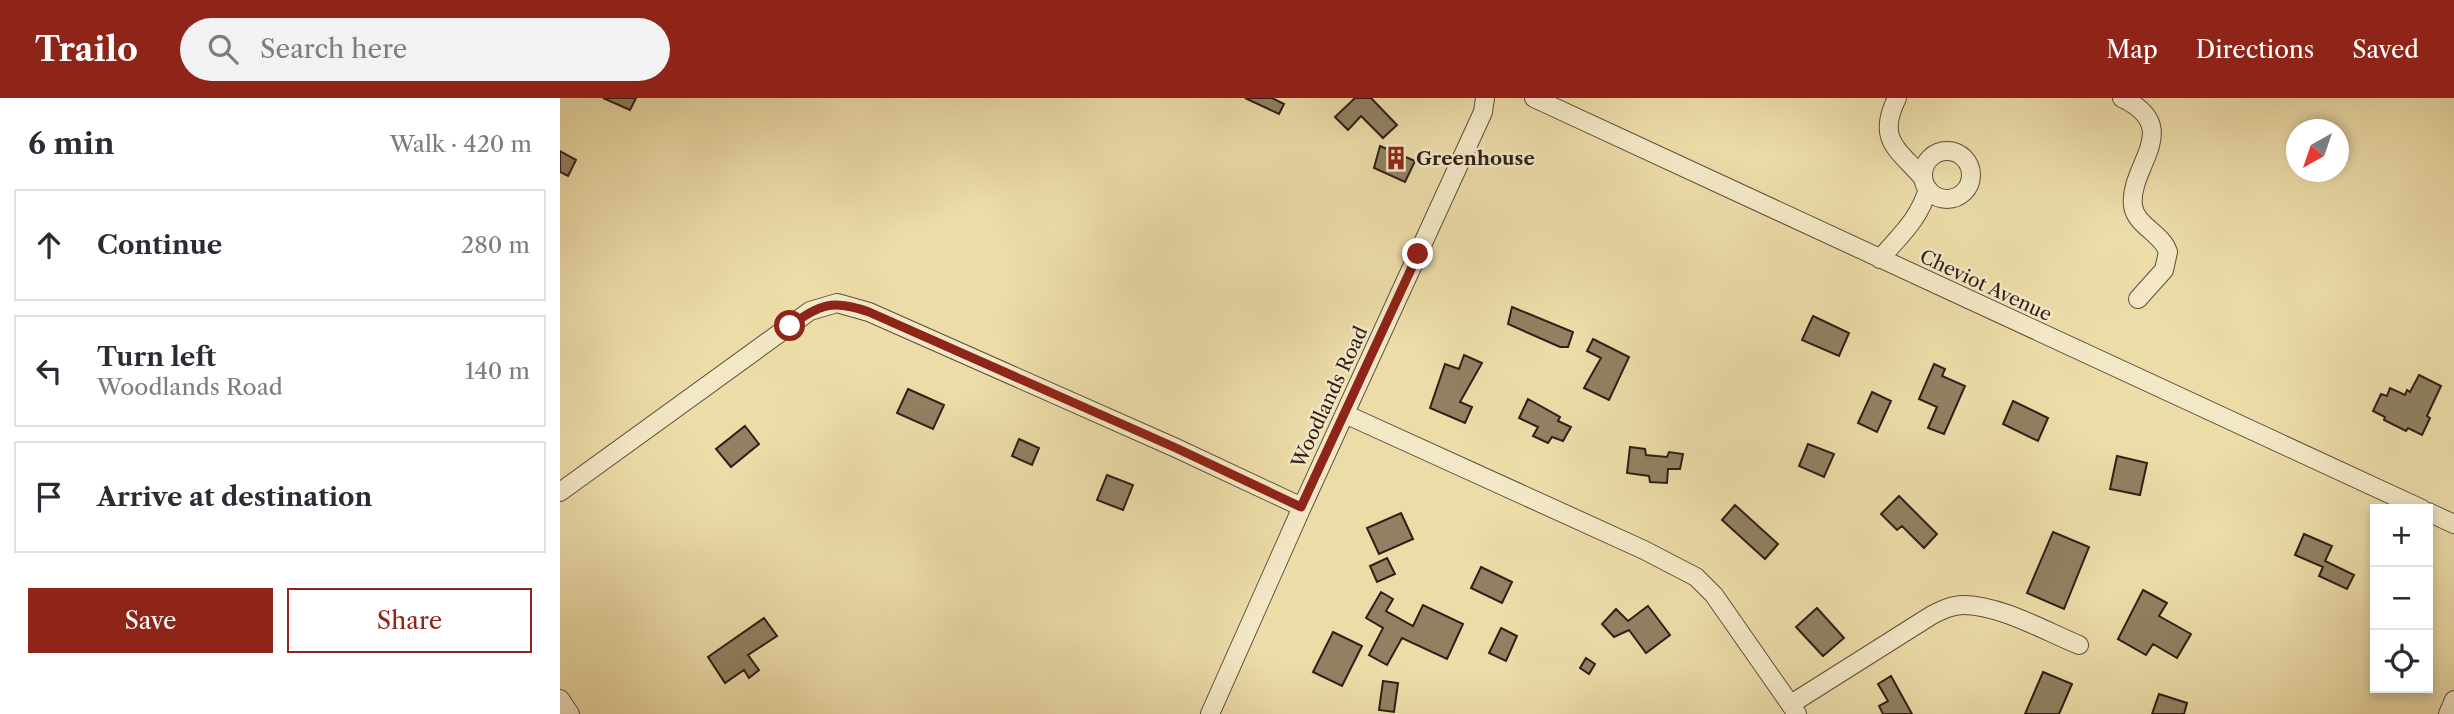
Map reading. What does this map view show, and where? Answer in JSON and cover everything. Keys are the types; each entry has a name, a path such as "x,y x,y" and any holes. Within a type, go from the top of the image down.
{"street":[{"name":"Woodlands Road","path":"1210,714 1301,507 1483,112 1485,98"},
{"name":"Cheviot Avenue","path":"1534,98 2411,504"},
{"path":"1880,258 1915,219 1923,206 1925,184 1891,142 1888,122 1897,98"},
{"path":"2122,98 2141,109 2151,131 2150,148 2136,186 2133,206 2139,218 2161,239 2168,252 2164,270 2138,299"},
{"path":"560,492 810,311 837,303 895,323 1176,448 1301,507"},
{"path":"1345,414 1644,550 1696,577 1714,595 1794,709 1945,608 1961,605 1997,612 2079,645"},
{"path":"2433,514 2454,524"},
{"path":"560,699 570,714"},
{"path":"2448,714 2454,700"}],"building":[{"path":"603,98 636,98 630,110"},
{"path":"1245,98 1272,98 1284,104 1279,114"},
{"path":"1355,98 1371,98 1397,125 1383,138 1361,116 1348,130 1335,117"},
{"path":"1380,146 1415,161 1405,182 1374,168"},
{"path":"560,151 576,160 568,176 560,172"},
{"path":"1512,307 1573,332 1568,347 1560,347 1508,324"},
{"path":"1813,316 1849,333 1839,356 1802,340"},
{"path":"1593,339 1629,357 1609,400 1584,388 1601,358 1587,351"},
{"path":"1464,355 1482,363 1460,402 1472,407 1465,423 1430,408 1445,364 1459,369"},
{"path":"1934,364 1945,369 1942,376 1965,386 1944,434 1928,428 1937,407 1919,399"},
{"path":"2419,375 2441,386 2427,416 2430,418 2422,435 2408,428 2406,431 2373,411 2381,394 2387,396 2390,388 2405,395 2407,390 2410,392"},
{"path":"908,389 944,405 933,429 897,413"},
{"path":"1872,392 1891,401 1877,432 1858,423"},
{"path":"1528,399 1560,417 1558,421 1571,427 1563,441 1552,437 1548,443 1533,436 1538,427 1519,418"},
{"path":"2013,401 2048,418 2038,441 2003,424"},
{"path":"745,426 759,444 731,467 716,449"},
{"path":"1019,439 1039,448 1032,465 1012,456"},
{"path":"1808,444 1834,454 1824,477 1799,466"},
{"path":"1630,447 1645,449 1646,455 1667,457 1669,452 1683,454 1680,469 1668,469 1667,483 1650,482 1649,476 1627,473"},
{"path":"2117,456 2147,463 2140,495 2110,489"},
{"path":"1107,475 1133,485 1123,510 1097,500"},
{"path":"1899,496 1937,534 1924,548 1902,526 1897,530 1881,514"},
{"path":"1735,505 1778,544 1765,559 1722,520"},
{"path":"1401,513 1413,539 1379,554 1367,528"},
{"path":"2053,532 2089,547 2064,609 2027,593"},
{"path":"2304,534 2332,546 2325,561 2354,575 2347,589 2319,576 2323,567 2295,555"},
{"path":"1387,558 1395,574 1377,582 1370,566"},
{"path":"1481,567 1512,582 1502,603 1471,588"},
{"path":"2143,590 2167,603 2159,616 2191,634 2177,658 2153,644 2146,655 2118,639"},
{"path":"1381,592 1393,599 1386,611 1413,626 1423,605 1463,624 1447,659 1402,638 1387,665 1369,655 1383,628 1366,618"},
{"path":"1648,606 1670,635 1646,653 1629,630 1614,637 1602,624 1616,609 1628,621"},
{"path":"1817,608 1844,638 1823,656 1796,627"},
{"path":"764,618 777,636 748,655 759,670 749,678 744,670 725,683 708,657"},
{"path":"1501,628 1517,636 1506,661 1489,653"},
{"path":"1333,632 1362,646 1342,686 1313,672"},
{"path":"1586,658 1595,664 1589,674 1580,668"},
{"path":"2043,672 2072,684 2059,714 2025,714"},
{"path":"1891,676 1912,714 1883,714 1879,706 1888,701 1878,684"},
{"path":"1383,681 1398,683 1394,712 1379,710"},
{"path":"2159,694 2187,703 2184,714 2152,714"}],"place":[{"name":"Greenhouse","path":"1396,158"}],"route":[{"path":"790,326 810,311 824,305 837,303 869,312 1176,448 1301,507 1418,254"}]}
